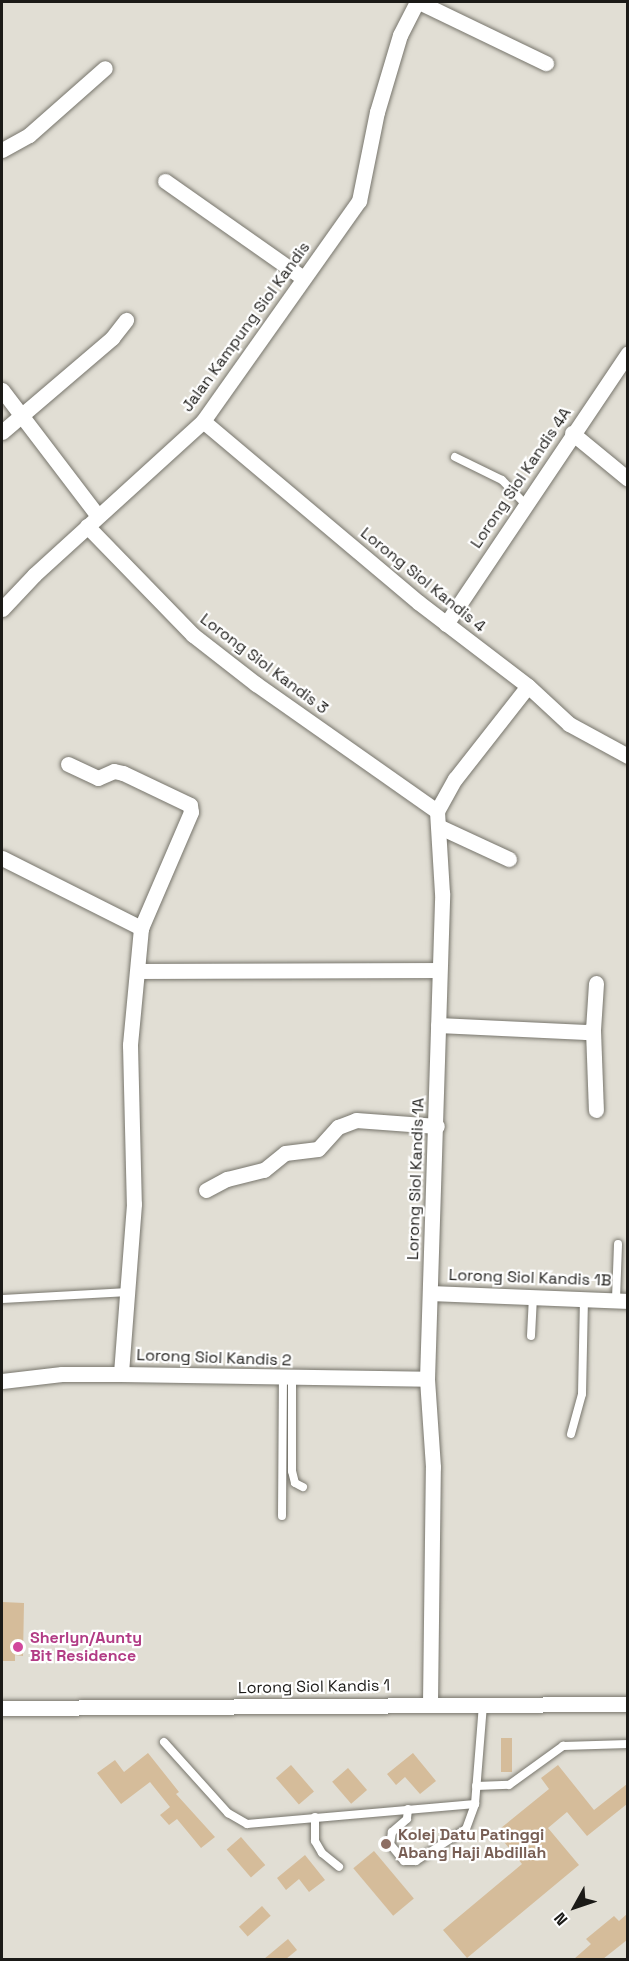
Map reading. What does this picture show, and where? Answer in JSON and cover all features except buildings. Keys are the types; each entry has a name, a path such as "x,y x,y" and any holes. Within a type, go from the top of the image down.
{"street":[{"path":"418,2 546,63"},
{"name":"Jalan Kampung Siol Kandis","path":"2,609 93,521 203,421 359,201 377,112 400,35 418,2"},
{"path":"2,150 29,135 105,68"},
{"path":"165,181 303,278"},
{"path":"2,432 112,338 126,320"},
{"name":"Lorong Siol Kandis 4A","path":"446,624 627,353"},
{"name":"Lorong Siol Kandis 3","path":"2,390 93,521 193,635 256,684 437,811"},
{"name":"Lorong Siol Kandis 4","path":"203,421 446,624 528,686 582,734 627,756"},
{"path":"572,433 627,479"},
{"path":"437,811 455,779 528,686"},
{"path":"68,764 98,778 114,771 123,773 190,805 191,812 141,928 139,971 130,1045 134,1204 121,1374"},
{"name":"Lorong Siol Kandis 1A","path":"430,1703 433,1479 427,1379 437,1126 440,827 437,811"},
{"path":"440,827 509,859"},
{"path":"2,858 141,928"},
{"path":"139,971 439,970"},
{"path":"596,983 593,1030 596,1110"},
{"path":"438,1026 515,1032 593,1030"},
{"path":"206,1190 227,1179 264,1170 285,1153 318,1149 338,1127 356,1120 437,1126"},
{"name":"Lorong Siol Kandis 1B","path":"430,1293 622,1300"},
{"name":"Lorong Siol Kandis 2","path":"2,1381 62,1374 427,1379"},
{"name":"Lorong Siol Kandis 1","path":"2,1708 430,1703 627,1704"}],"lane":[{"path":"455,457 502,480 525,504"},
{"path":"618,1244 622,1300"},
{"path":"2,1299 129,1292"},
{"path":"531,1336 533,1296"},
{"path":"571,1434 582,1394 584,1298"},
{"path":"288,1378 292,1471 295,1483 303,1487"},
{"path":"282,1516 288,1378"},
{"path":"408,1809 407,1819 393,1832 390,1844 404,1861 416,1861 466,1828 475,1804 483,1704"},
{"path":"164,1742 237,1820 247,1824 475,1804"},
{"path":"476,1786 509,1785 562,1746 627,1744"},
{"path":"315,1817 315,1841 322,1853 339,1867"}],"place":[{"name":"Sherlyn/Aunty Bit Residence","path":"18,1647"},
{"name":"Kolej Datu Patinggi Abang Haji Abdillah","path":"386,1844"}]}
